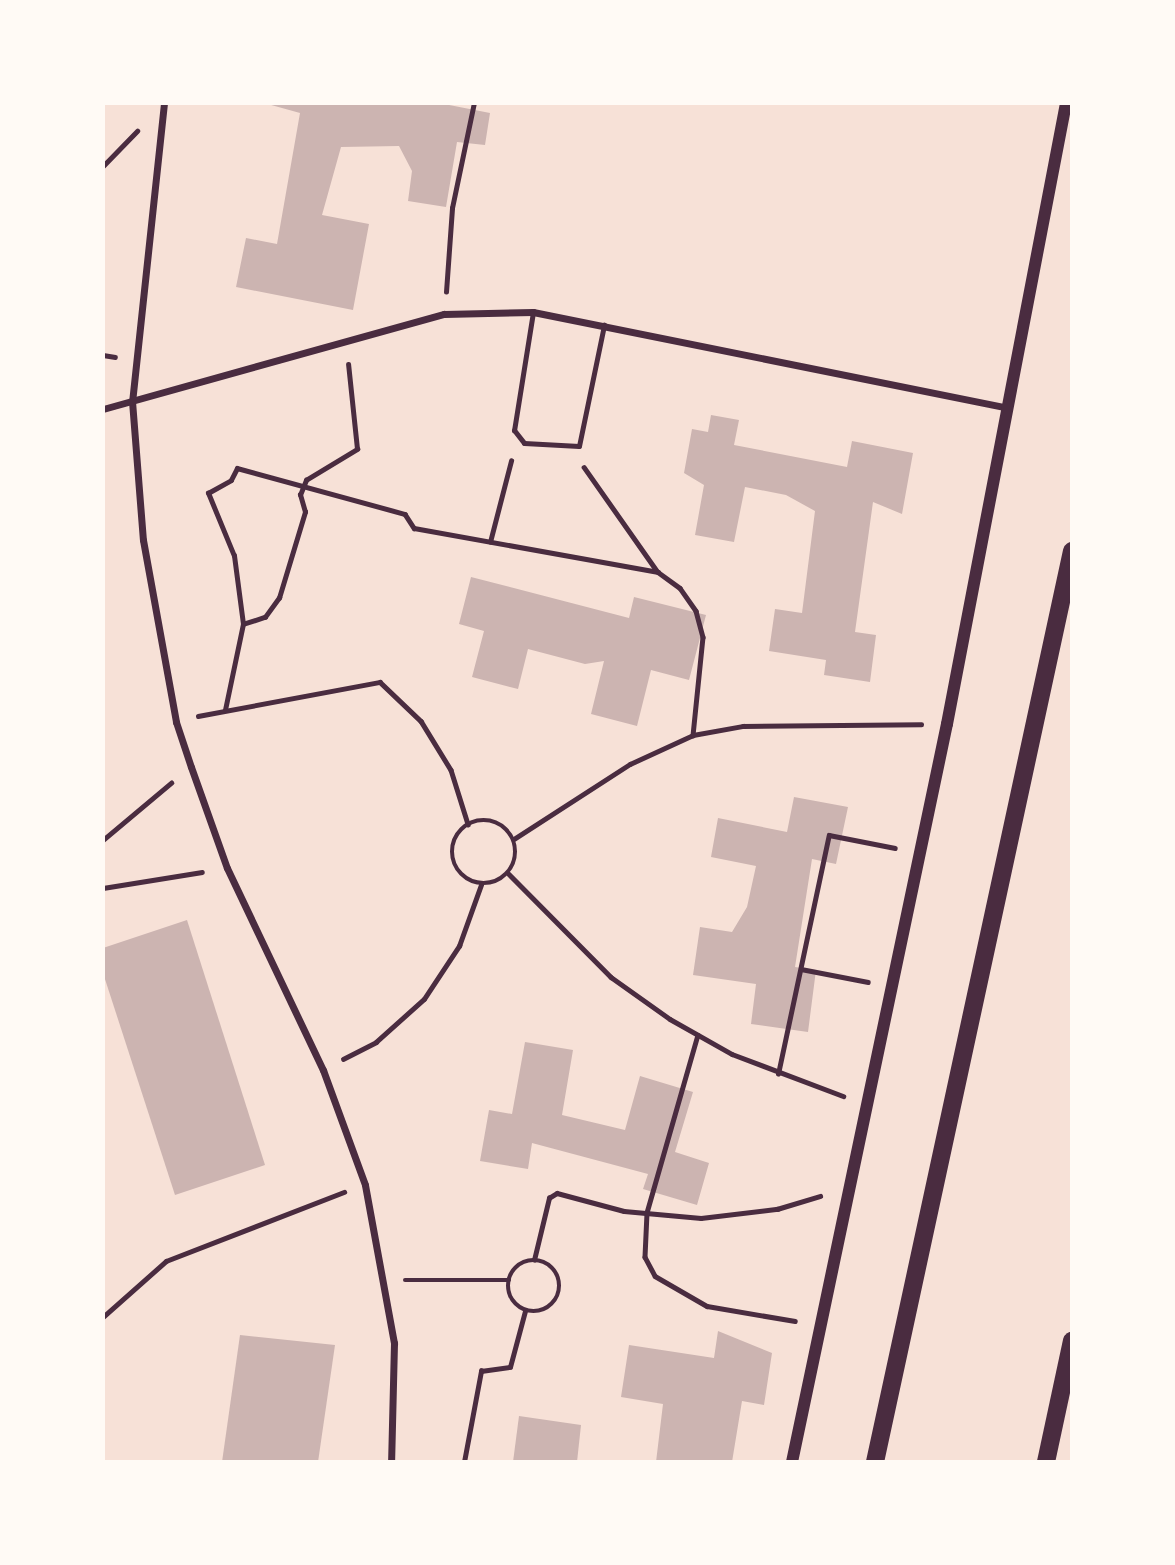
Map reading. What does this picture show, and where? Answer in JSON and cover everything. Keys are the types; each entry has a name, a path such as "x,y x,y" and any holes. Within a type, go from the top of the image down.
{"main road":[{"path":"875,1462 1072,551"},
{"path":"1046,1462 1068,1380 1072,1340"}],"street":[{"path":"164,103 132,401 143,540 176,722 191,767 227,868 323,1070 365,1185 386,1280 394,1343 391,1462"},
{"path":"792,1462 947,724 1005,407 1066,103"},
{"path":"103,409 344,339 444,314 533,312 1005,407"}],"lane":[{"path":"533,312 517,439 573,450 581,442 604,325"}],"path":[{"path":"444,314 452,208 474,103"},
{"path":"243,624 265,617 279,598 305,512 302,487 311,474 358,446 344,339"},
{"path":"490,542 517,439"},
{"path":"573,450 658,572 686,595 703,637 694,735"},
{"path":"225,710 243,624 234,556 208,493 231,480 237,468 405,514 414,528 658,572"},
{"path":"176,722 225,710 380,682 427,731 451,770 468,824"},
{"path":"514,839 630,764 694,735 743,726 947,724"},
{"path":"103,840 191,767"},
{"path":"323,1070 376,1042 424,999 459,946 481,885 509,874 516,862 514,839 501,824 468,824"},
{"path":"468,824 453,842 452,857 457,871 481,885"},
{"path":"778,1074 829,835 920,853"},
{"path":"103,888 227,868"},
{"path":"509,874 611,977 698,1035 778,1074 867,1103"},
{"path":"801,969 892,987"},
{"path":"698,1035 647,1213 645,1257 655,1276 679,1294 716,1308 820,1325"},
{"path":"103,1317 166,1261 365,1185"},
{"path":"534,1260 551,1195 647,1213 701,1218 776,1209 850,1187"},
{"path":"534,1260 553,1267 561,1286 545,1310 525,1311 511,1298 509,1280 518,1266 534,1260"},
{"path":"386,1280 509,1280"},
{"path":"464,1462 481,1371 510,1367 525,1311"}],"building":[{"path":"264,103 439,103 490,113 485,145 457,142 446,207 408,201 412,171 399,146 341,147 322,215 369,224 353,310 236,287 246,238 277,244 300,113"},
{"path":"711,415 739,420 734,445 847,467 852,441 913,453 902,514 873,502 855,632 876,635 870,682 824,675 826,660 769,651 775,609 802,613 815,511 786,495 745,487 734,542 695,535 704,485 684,473 692,429 708,432"},
{"path":"471,577 629,618 634,597 706,615 689,680 651,670 637,726 591,714 604,661 585,664 528,649 518,689 472,677 484,631 459,624"},
{"path":"794,797 848,807 836,864 812,859 795,967 816,970 808,1032 751,1024 756,984 693,975 700,927 732,932 747,907 756,866 711,857 718,818 787,832"},
{"path":"187,920 265,1165 175,1195 103,973 103,948"},
{"path":"525,1042 573,1050 562,1115 625,1130 640,1076 693,1092 675,1152 709,1163 697,1205 643,1189 648,1174 532,1143 528,1169 480,1161 489,1110 512,1114"},
{"path":"718,1331 772,1353 764,1405 742,1401 732,1462 656,1462 663,1404 621,1397 629,1345 714,1358"},
{"path":"240,1335 335,1345 318,1462 222,1462"},
{"path":"519,1416 581,1425 577,1462 513,1462"}]}
